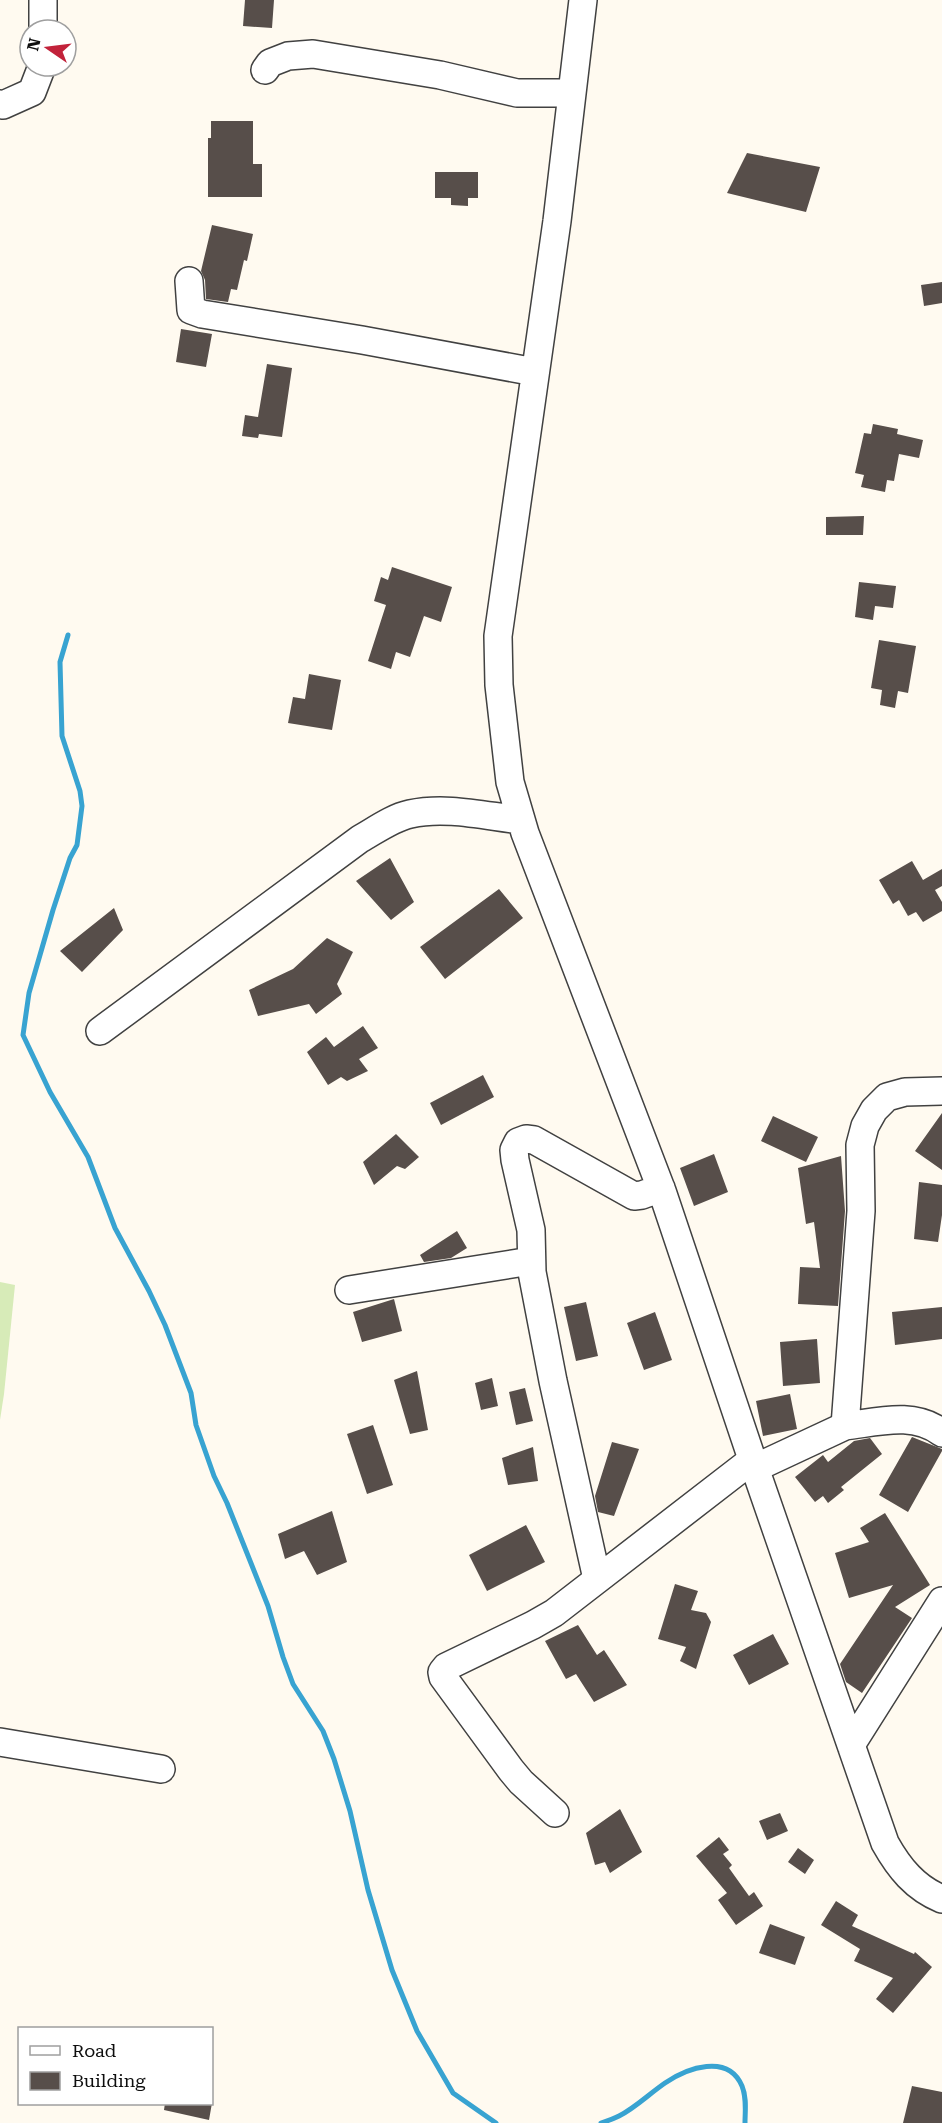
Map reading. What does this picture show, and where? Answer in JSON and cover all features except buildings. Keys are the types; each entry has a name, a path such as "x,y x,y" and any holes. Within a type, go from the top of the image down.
{"street":[{"path":"43,0 43,18"},
{"path":"583,0 557,220 498,636 503,735 510,782 521,820 661,1188 753,1464 885,1843 897,1864 917,1884 942,1899"},
{"path":"265,70 270,63 288,56 313,54 440,75 517,93 571,93"},
{"path":"0,104 32,93 38,78"},
{"path":"189,281 191,310 202,314 362,340 535,372"},
{"path":"100,1031 360,838 384,825 409,814 435,811 521,820"},
{"path":"845,1426 861,1211 860,1145 865,1126 874,1110 887,1097 905,1092 942,1092"},
{"path":"597,1579 553,1381 531,1262 531,1230 514,1150 518,1142 526,1139 534,1140 634,1196 661,1188"},
{"path":"349,1290 531,1262"},
{"path":"555,1813 521,1782 443,1677 442,1672 446,1667 554,1613 753,1464 845,1426 908,1419 922,1421 942,1433"},
{"path":"851,1745 942,1601"},
{"path":"0,1742 161,1769"}],"green space":[{"path":"0,1282 15,1285 0,1420"}],"waterway":[{"path":"68,635 60,662 62,736 80,791 82,806 77,845 70,858 53,910 29,993 23,1035 50,1092 88,1157 115,1228 165,1325 191,1393 196,1425 214,1476 268,1606 293,1684 323,1731 334,1759 350,1811 368,1890 392,1970 417,2031 453,2093 496,2123"},
{"path":"601,2123 625,2113 674,2077 706,2066 727,2070 736,2076 745,2095 745,2123"}]}
